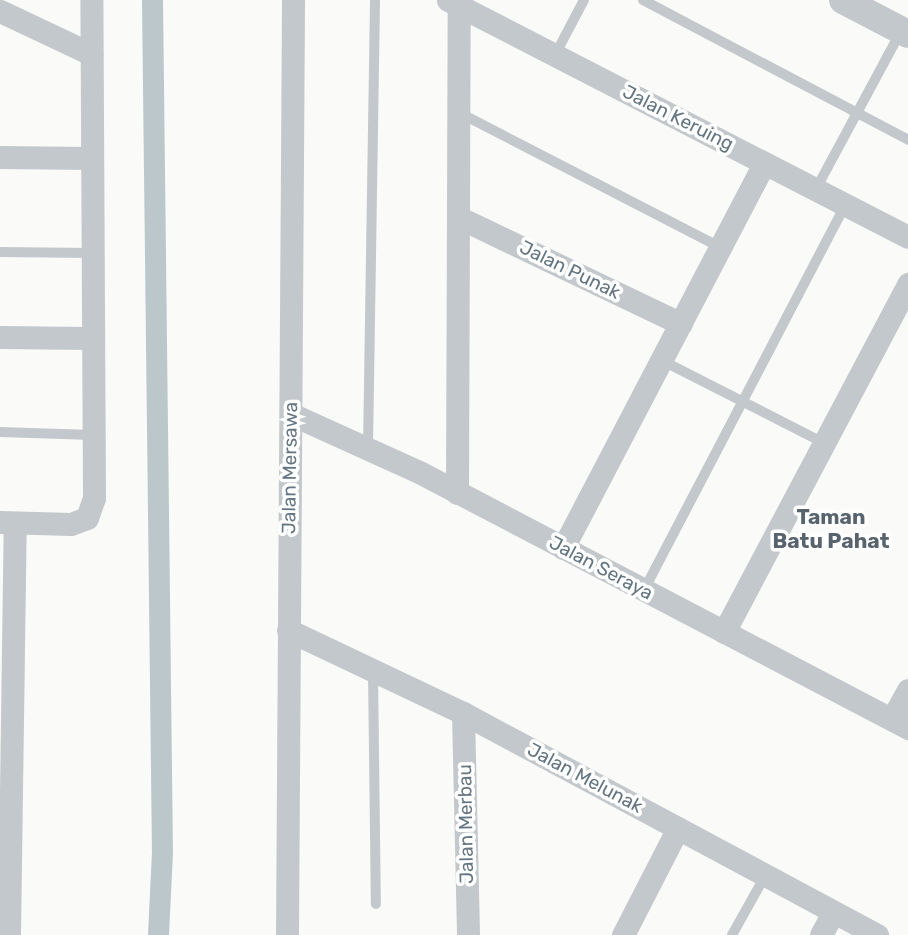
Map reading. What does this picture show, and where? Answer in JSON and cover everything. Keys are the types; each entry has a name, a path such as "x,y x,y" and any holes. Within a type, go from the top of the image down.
{"street":[{"path":"9,935 4,895 8,522 71,524 87,517 94,498 89,338 92,0"},
{"name":"Jalan Mersawa","path":"287,935 293,0"},
{"path":"843,0 904,32"},
{"path":"453,3 458,112 457,493"},
{"name":"Jalan Keruing","path":"453,3 908,237"},
{"path":"0,10 92,54"},
{"path":"0,156 89,158"},
{"path":"563,548 764,163"},
{"name":"Jalan Punak","path":"458,217 681,324"},
{"path":"724,632 908,285"},
{"path":"0,337 89,338"},
{"name":"Jalan Seraya","path":"290,414 368,447 900,724"},
{"name":"Jalan Melunak","path":"288,630 463,713 877,935"},
{"path":"900,724 908,690"},
{"name":"Jalan Merbau","path":"463,713 468,935"},
{"path":"623,935 678,828"},
{"path":"821,935 833,912"}],"lane":[{"path":"368,447 375,0"},
{"path":"555,55 584,0"},
{"path":"643,0 908,140"},
{"path":"817,189 904,32"},
{"path":"458,112 721,248"},
{"path":"644,590 845,205"},
{"path":"0,252 91,253"},
{"path":"663,360 826,444"},
{"path":"0,432 93,435"},
{"path":"373,671 376,904"},
{"path":"732,935 765,876"}],"waterway":[{"path":"152,0 162,852 158,935"}],"district":[{"name":"Taman Batu Pahat","path":"831,529"}]}
